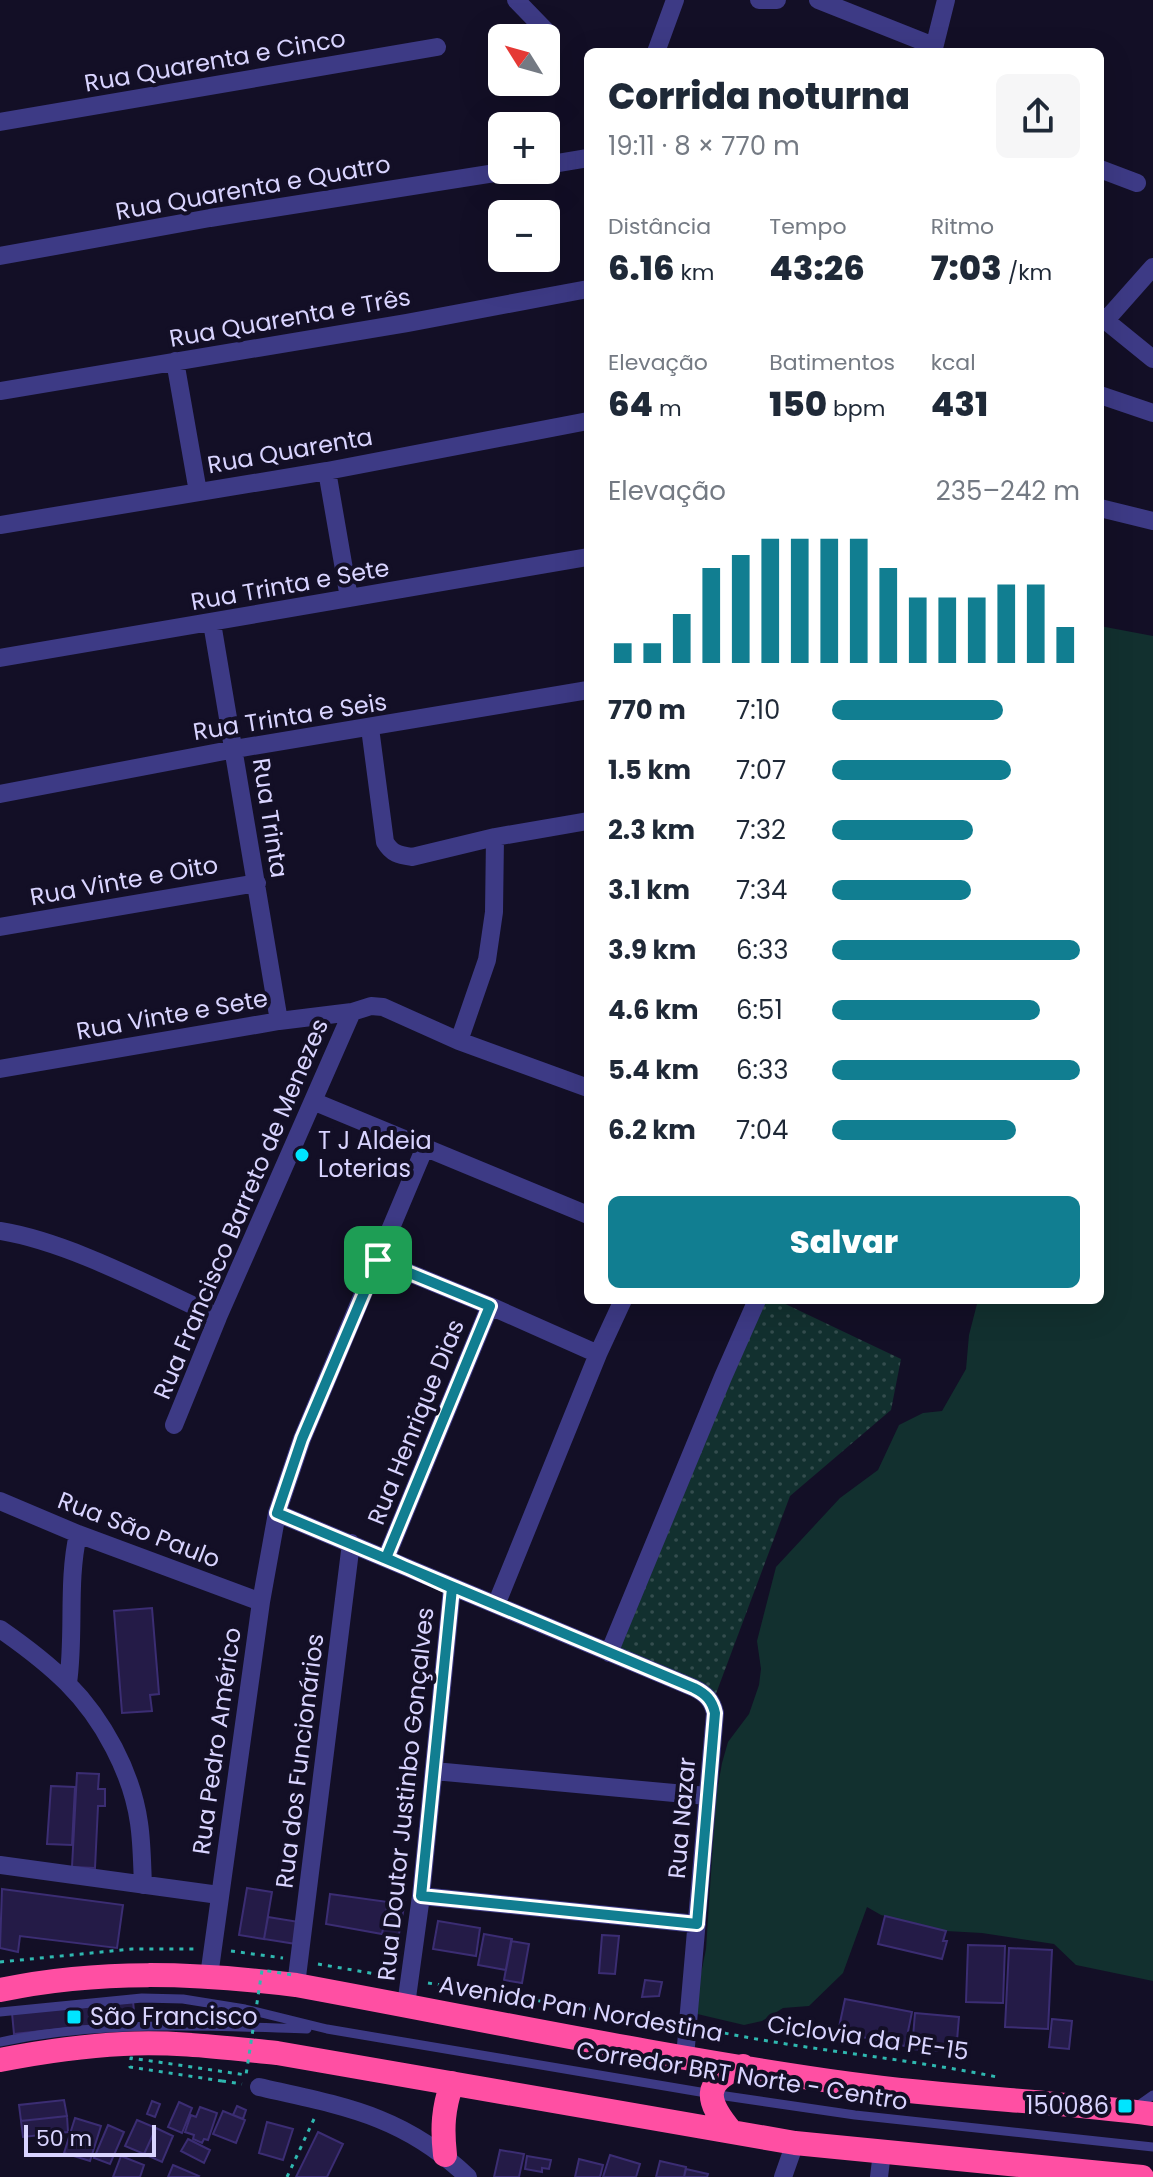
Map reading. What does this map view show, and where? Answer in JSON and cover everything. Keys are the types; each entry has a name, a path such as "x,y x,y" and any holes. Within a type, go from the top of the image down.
{"highway":[{"name":"Avenida Pan Nordestina","path":"0,1990 118,1974 294,1980 406,2005 685,2057 852,2084 1142,2112"},
{"path":"0,2060 57,2049 111,2045 202,2045 277,2053 795,2143 1069,2173 1142,2177"},
{"path":"731,2131 713,2108 712,2094 716,2081 723,2073 743,2066"},
{"path":"445,2155 442,2127 444,2107 452,2083"}],"street":[{"path":"516,0 539,24"},
{"path":"657,48 675,0"},
{"path":"759,0 777,0"},
{"path":"818,0 931,48"},
{"path":"933,48 946,0"},
{"name":"Rua Quarenta e Cinco","path":"0,122 437,47"},
{"path":"560,164 584,161"},
{"path":"1104,171 1137,183"},
{"name":"Rua Quarenta e Quatro","path":"0,256 210,218 488,174"},
{"path":"1104,317 1153,267"},
{"name":"Rua Quarenta e Três","path":"0,391 584,290"},
{"path":"1104,319 1153,359"},
{"path":"175,361 198,492"},
{"path":"1104,396 1153,413"},
{"name":"Rua Quarenta","path":"0,525 327,471 584,422"},
{"path":"327,471 349,598"},
{"path":"1104,509 1153,521"},
{"name":"Rua Trinta e Sete","path":"0,658 584,558"},
{"name":"Rua Trinta","path":"212,623 279,1021"},
{"name":"Rua Trinta e Seis","path":"0,794 235,749 584,691"},
{"path":"370,728 385,842 390,851 412,857 495,837 584,822"},
{"path":"459,1041 487,960 494,912 495,837"},
{"name":"Rua Vinte e Oito","path":"0,927 257,883"},
{"name":"Rua Vinte e Sete","path":"0,1069 279,1021 352,1012 371,1006 383,1007 459,1041 584,1087"},
{"name":"Rua Francisco Barreto de Menezes","path":"174,1425 352,1012"},
{"path":"315,1102 584,1213"},
{"name":"Rua Pedro Américo","path":"209,1976 261,1602 277,1513 302,1439 425,1147"},
{"path":"0,1231 17,1234 92,1261 218,1317"},
{"path":"378,1260 598,1354"},
{"path":"496,1605 621,1304"},
{"path":"277,1513 609,1653 755,1304"},
{"name":"Rua Henrique Dias","path":"386,1558 490,1306"},
{"name":"Rua São Paulo","path":"0,1501 78,1534 261,1602"},
{"path":"68,1683 73,1631 72,1559 78,1534"},
{"name":"Rua dos Funcionários","path":"294,1980 351,1543"},
{"name":"Rua Doutor Justinbo Gonçalves","path":"406,2005 421,1896 452,1588"},
{"path":"0,1629 68,1683 108,1740 131,1785 139,1823 143,1885"},
{"name":"Rua Nazar","path":"609,1653 706,1694 715,1713 685,2057"},
{"path":"434,1771 707,1796"},
{"path":"0,1865 219,1895"},
{"path":"421,1896 697,1924"},
{"path":"259,2087 382,2118 445,2155 468,2177"},
{"path":"783,2177 795,2143"},
{"path":"879,2177 882,2152"}],"lane":[{"path":"0,2012 142,1998 183,1999 245,2009 327,2029"},
{"path":"0,2042 117,2026 169,2024 327,2029"},
{"name":"Corredor BRT Norte - Centro","path":"327,2029 855,2115 1153,2147"},
{"path":"1142,2112 1153,2095"}],"path":[{"path":"222,2081 130,2067 131,2058 246,2075 262,1970 294,1980"},
{"name":"Ciclovia da PE-15","path":"687,2025 756,2040 943,2065 1000,2077"},
{"path":"287,2177 322,2101"}],"green space":[{"path":"1104,627 1153,636 1153,1981 1076,1965 1054,1944 946,1931 881,1915 867,1907 843,1973 809,2006 783,2008 762,2021 744,2025 693,2013 706,1949 716,1797 722,1763 728,1742 749,1714 759,1685 761,1669 757,1641 776,1567 840,1498 878,1470 899,1425 923,1413 942,1411 966,1369 969,1335 977,1304 1104,1304"},
{"path":"751,1304 785,1304 901,1359 891,1410 790,1496 714,1699 602,1654"}],"building":[{"path":"152,1608 159,1694 150,1695 152,1711 122,1713 114,1611"},
{"path":"77,1773 99,1774 98,1789 105,1789 105,1806 98,1806 95,1868 72,1867"},
{"path":"51,1786 75,1787 72,1845 47,1844"},
{"path":"247,1888 272,1892 264,1939 239,1935"},
{"path":"2,1889 123,1905 117,1948 20,1936 18,1952 0,1948"},
{"path":"330,1894 388,1902 382,1934 326,1924"},
{"path":"405,1901 399,1934 382,1934 388,1902"},
{"path":"885,1916 946,1931 943,1941 947,1941 942,1959 878,1944"},
{"path":"268,1917 299,1922 296,1944 264,1939"},
{"path":"438,1921 480,1928 476,1956 433,1949"},
{"path":"484,1934 512,1939 506,1970 478,1965"},
{"path":"602,1935 619,1936 615,1974 599,1973"},
{"path":"511,1941 529,1944 522,1983 504,1980"},
{"path":"968,1945 1005,1946 1003,2003 966,2002"},
{"path":"1009,1948 1052,1950 1048,2029 1005,2027"},
{"path":"645,1980 662,1982 659,1996 642,1997"},
{"path":"845,1999 912,2012 905,2046 838,2032"},
{"name":"São Francisco","path":"133,2001 135,2021 14,2034 12,2013"},
{"path":"915,2013 959,2017 956,2052 912,2049"},
{"path":"1052,2019 1072,2021 1069,2049 1049,2047"},
{"path":"64,2100 67,2116 21,2121 19,2105"},
{"path":"152,2101 160,2104 155,2117 147,2114"},
{"path":"179,2102 192,2108 182,2133 168,2127"},
{"path":"237,2106 246,2110 243,2119 233,2115"},
{"path":"200,2107 217,2113 208,2140 204,2139 202,2143 185,2132 191,2115 196,2117"},
{"path":"223,2111 245,2120 236,2143 213,2134"},
{"path":"67,2116 68,2132 23,2137 21,2121"},
{"path":"75,2118 101,2126 90,2161 64,2153"},
{"path":"137,2120 156,2128 144,2154 125,2146"},
{"path":"267,2122 293,2129 283,2160 259,2153"},
{"path":"108,2125 124,2132 110,2164 94,2158"},
{"path":"156,2128 173,2136 162,2162 144,2154"},
{"path":"318,2132 343,2144 327,2177 296,2177"},
{"path":"188,2139 210,2150 204,2163 181,2151"},
{"path":"500,2150 524,2154 519,2177 494,2177"},
{"path":"610,2155 640,2164 636,2177 603,2177"},
{"path":"121,2156 144,2165 140,2177 113,2177"},
{"path":"527,2156 551,2160 549,2169 542,2168 542,2172 525,2169"},
{"path":"579,2159 603,2165 600,2177 575,2177"},
{"path":"660,2161 686,2167 684,2177 656,2177"},
{"path":"173,2165 199,2176 168,2177"},
{"path":"686,2169 708,2174 707,2177 684,2177"}],"place":[{"name":"T J Aldeia Loterias","path":"302,1155"},
{"name":"São Francisco","path":"74,2017"},
{"name":"150086","path":"1125,2106"}],"route":[{"path":"378,1260 302,1439 277,1513 351,1543 452,1588 706,1694 715,1713 697,1924 421,1896 452,1588 386,1558 490,1306 378,1260"}]}
